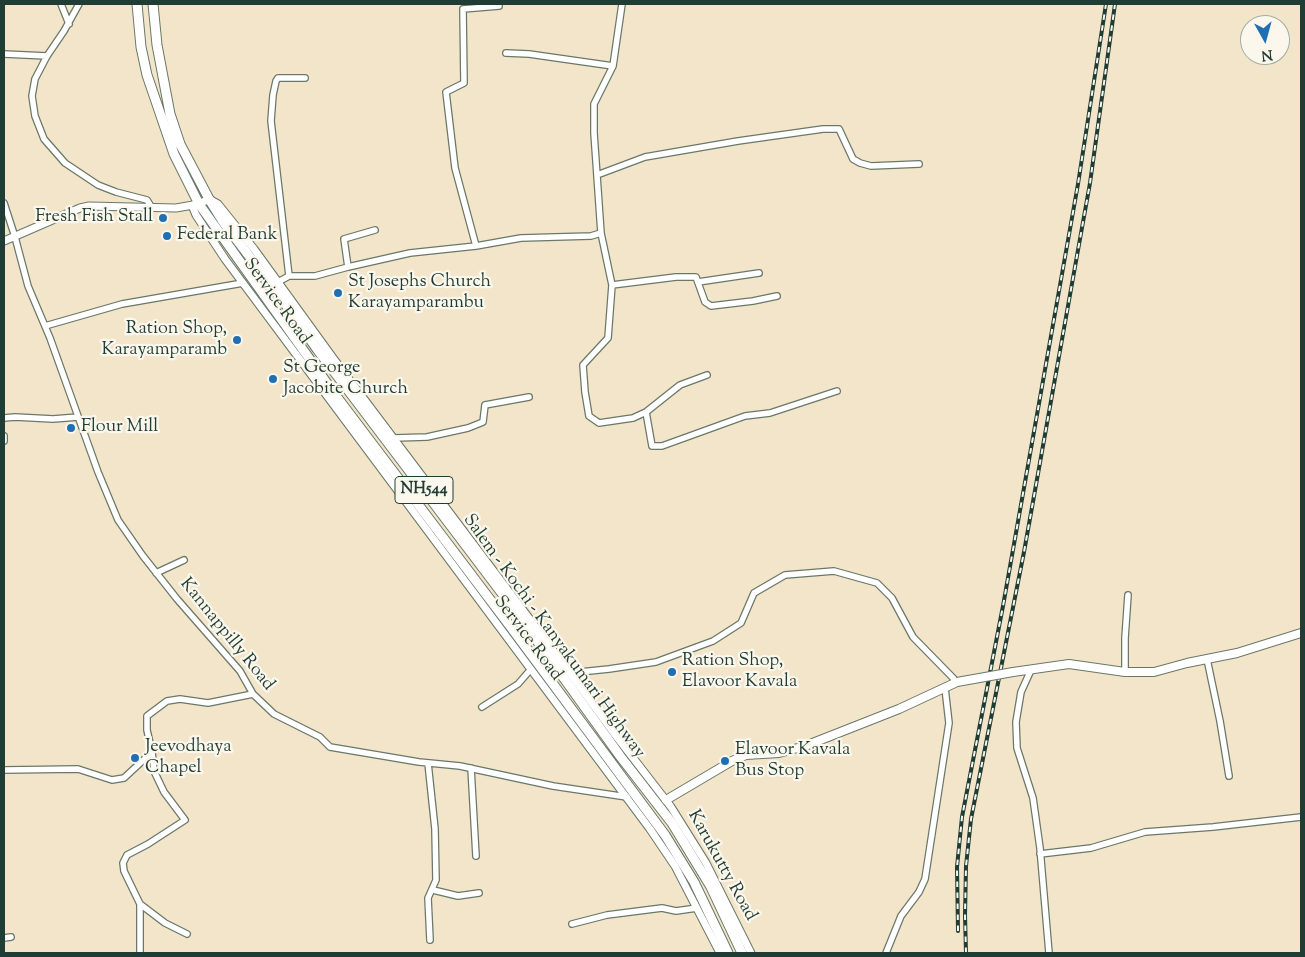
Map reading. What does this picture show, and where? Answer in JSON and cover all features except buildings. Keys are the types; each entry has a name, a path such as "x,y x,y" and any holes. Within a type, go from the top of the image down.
{"highway":[{"name":"Salem - Kochi - Kanyakumari Highway","path":"138,6 141,47 159,116 196,204 336,396 665,835 694,882 728,953"},
{"name":"Salem - Kochi - Kanyakumari Highway","path":"153,6 157,46 170,114 180,144 209,199 224,223 317,349 662,802 672,823 711,887 742,953"},
{"path":"627,796 638,798"}],"main road":[{"path":"662,802 732,760 746,754 779,752 805,746 898,709 957,682 1069,664 1125,672 1154,672 1237,653 1301,633"}],"street":[{"path":"61,4 69,24"},
{"path":"79,4 69,24 46,56 35,78 32,102 39,129 50,147 64,163 90,180 116,192 148,200 152,208"},
{"path":"622,4 613,66 594,104 601,234 612,285 608,338 583,365 589,416 598,423 633,418 646,412 680,385 707,375"},
{"path":"476,246 455,168 446,92 464,83 462,6 500,6"},
{"path":"506,53 529,54 613,66"},
{"path":"4,54 46,56"},
{"path":"289,276 272,121 273,95 278,78 305,78"},
{"path":"597,175 645,157 738,140 752,140 822,129 839,129 853,159 860,163 871,166 919,164"},
{"path":"4,241 80,208 138,206 176,208 209,199"},
{"name":"Karukutty Road","path":"209,199 218,204 278,282 613,732 706,863 751,953"},
{"name":"Kannappilly Road","path":"4,203 28,286 45,326 98,472 118,520 177,599 240,671 253,694 274,714 320,737 330,747 428,764 471,768 553,786 627,796"},
{"name":"Service Road","path":"196,204 196,215 243,284 627,796 674,866 698,908 720,953"},
{"path":"348,267 344,239 375,230"},
{"path":"278,282 289,276 315,276 410,253 476,246 521,238 601,234"},
{"path":"698,282 758,273"},
{"path":"612,285 676,277 696,277 705,302 712,306 778,296"},
{"path":"45,326 122,304 243,284"},
{"path":"646,412 652,446 662,446 745,416 770,413 837,391"},
{"path":"394,438 427,437 468,428 483,422 485,405 529,397"},
{"path":"4,418 15,416 53,419 78,417"},
{"path":"4,436 4,441"},
{"path":"156,572 184,560"},
{"path":"570,673 656,662 713,640 741,622 754,593 785,575 834,572 878,583 892,598 913,636 957,682"},
{"path":"1125,672 1128,595"},
{"path":"1206,659 1220,721 1229,776"},
{"path":"482,707 518,684 531,669"},
{"path":"1031,670 1021,692 1016,722 1017,748 1033,798 1049,953"},
{"path":"886,953 901,916 919,892 925,879 949,723 945,688"},
{"path":"140,953 140,904 124,871 123,863 128,855 185,820 164,792 154,771 147,730 147,716 167,701 180,699 208,703 253,694"},
{"path":"4,770 78,769 112,780 124,778 152,752"},
{"path":"428,764 435,829 436,880 428,898 430,940"},
{"path":"471,768 476,856"},
{"path":"1040,854 1092,848 1145,832 1213,827 1301,817"},
{"path":"433,890 458,896 479,893"},
{"path":"140,904 165,923 187,934"},
{"path":"572,924 607,915 662,908 676,911 698,908"},
{"path":"4,938 11,937"}],"railway":[{"path":"958,931 957,867 962,817 1003,606 1078,184 1106,4"},
{"path":"966,953 966,866 971,819 1024,552 1090,183 1115,4"}],"place":[{"name":"Fresh Fish Stall","path":"163,218"},
{"name":"Federal Bank","path":"167,236"},
{"name":"St Josephs Church Karayamparambu","path":"338,293"},
{"name":"Ration Shop, Karayamparamb","path":"237,340"},
{"name":"St George Jacobite Church","path":"273,379"},
{"name":"Flour Mill","path":"71,428"},
{"name":"Ration Shop, Elavoor Kavala","path":"672,672"},
{"name":"Jeevodhaya Chapel","path":"135,758"},
{"name":"Elavoor Kavala Bus Stop","path":"725,761"}]}
